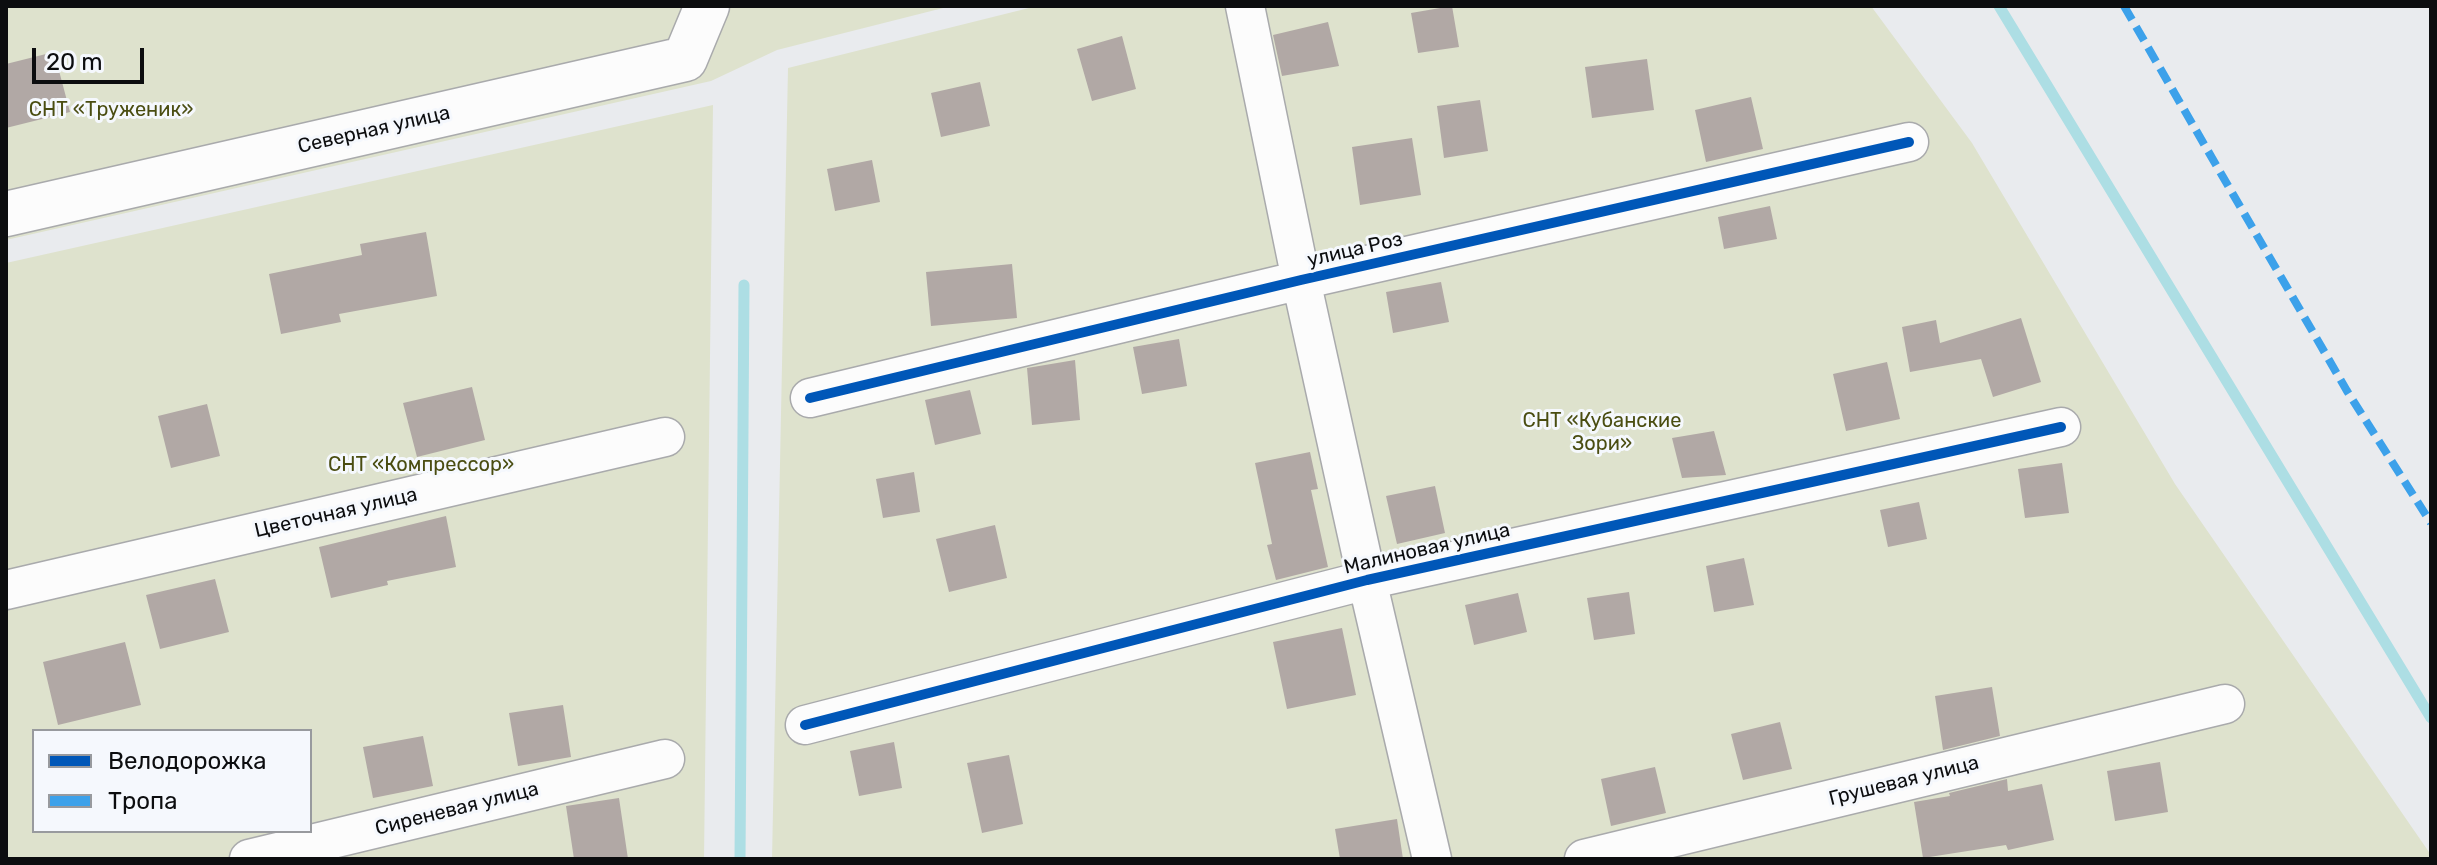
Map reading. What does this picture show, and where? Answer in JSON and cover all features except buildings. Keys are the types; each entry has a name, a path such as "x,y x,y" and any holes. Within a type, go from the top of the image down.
{"street":[{"name":"Северная улица","path":"6,214 685,59 707,6"},
{"path":"1245,6 1301,280 1432,859"},
{"name":"улица Роз","path":"810,398 1301,280 1909,142"},
{"name":"Малиновая улица","path":"805,725 1367,580 2061,427"},
{"name":"Цветочная улица","path":"6,590 665,437"},
{"name":"Грушевая улица","path":"1584,859 2225,704"},
{"name":"Сиреневая улица","path":"249,859 665,759"}],"green space":[{"name":"СНТ «Труженик»","path":"6,6 951,6 777,50 711,81 6,240"},
{"name":"СНТ «Кубанские Зори»","path":"1037,6 1871,6 1972,143 2175,484 2431,859 772,859 788,68"},
{"name":"СНТ «Компрессор»","path":"713,105 704,859 6,859 6,263"}],"waterway":[{"path":"1999,6 2431,718"},
{"path":"740,859 744,285"}],"marked path":[{"path":"2124,6 2347,391 2431,523"}],"cycle path":[{"path":"810,398 1301,280 1909,142"},
{"path":"805,725 1367,580 2061,427"}]}
